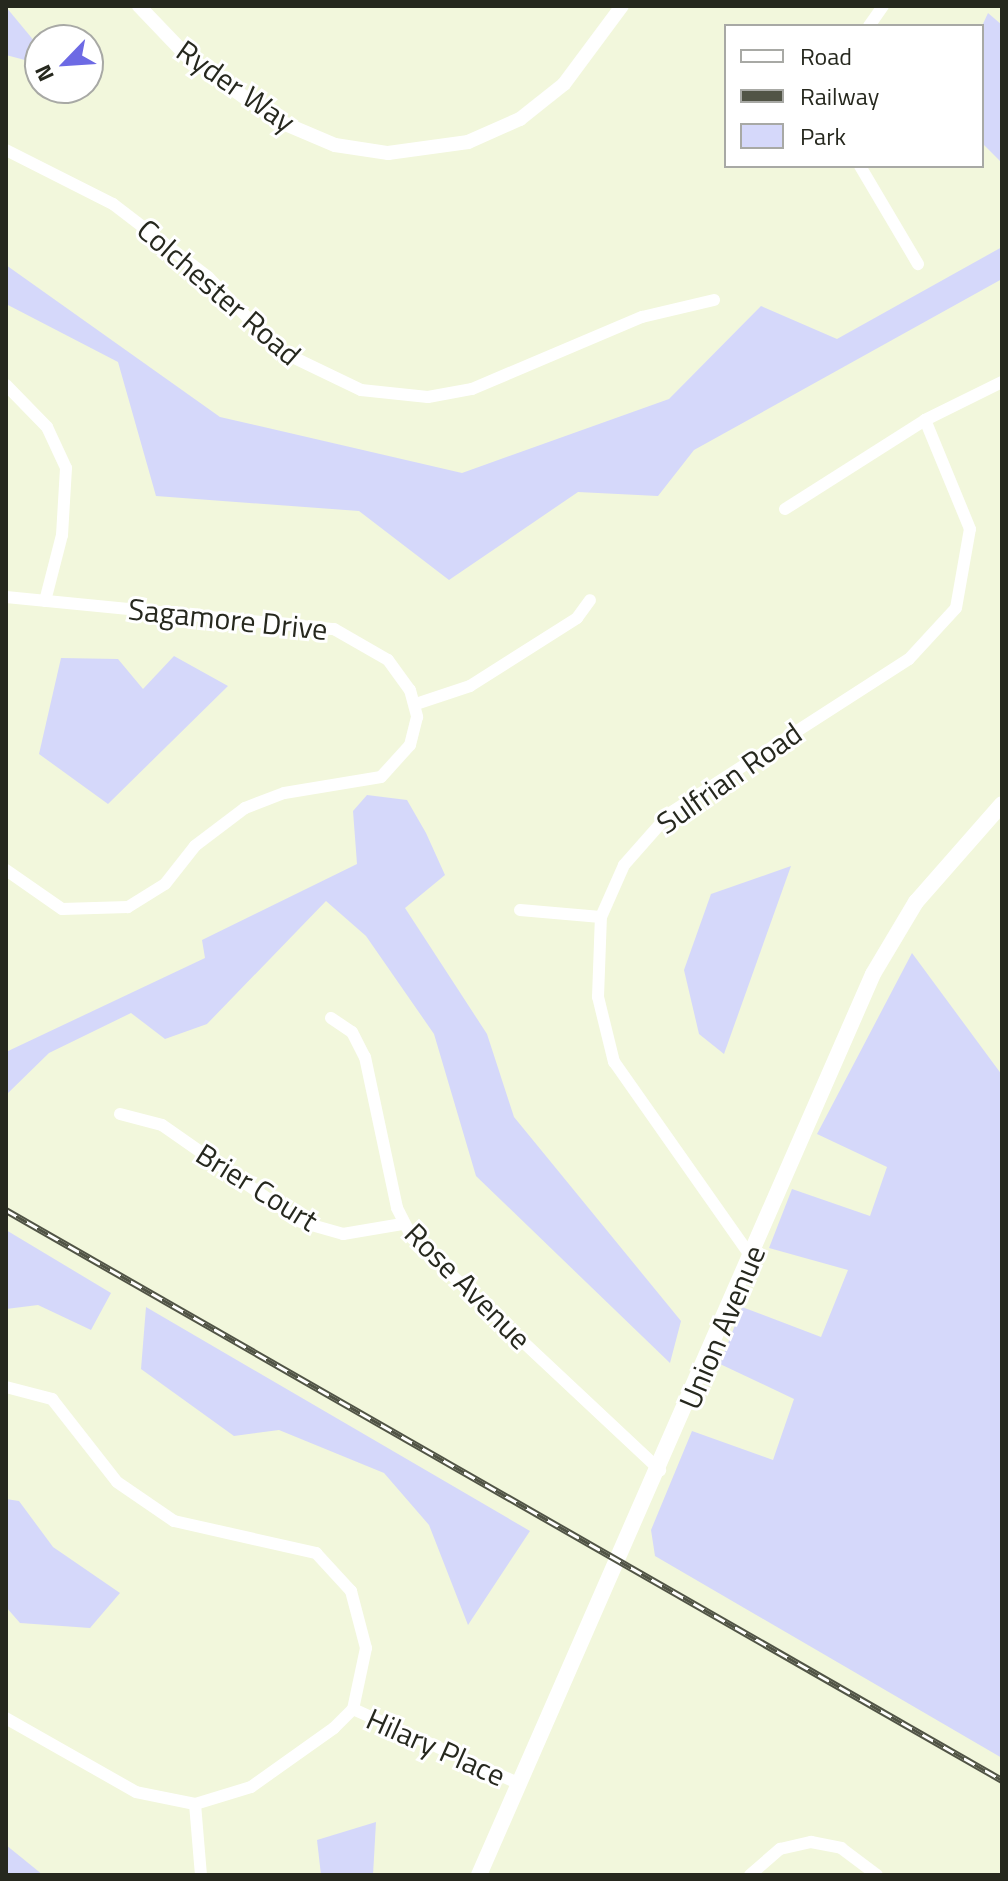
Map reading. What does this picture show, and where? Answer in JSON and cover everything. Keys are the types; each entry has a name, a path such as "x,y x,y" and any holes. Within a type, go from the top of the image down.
{"main road":[{"name":"Union Avenue","path":"479,1875 660,1470 880,961 932,882 1002,804"}],"street":[{"name":"Ryder Way","path":"139,6 187,56 276,120 335,145 388,153 468,142 520,119 564,84 622,6"},
{"path":"870,24 883,6"},
{"name":"Colchester Road","path":"6,150 113,204 208,277 280,351 361,390 428,397 472,389 642,317 714,300"},
{"path":"861,168 918,264"},
{"path":"785,509 925,420 1002,382"},
{"path":"6,385 39,414 66,468 62,535 45,601"},
{"name":"Sulfrian Road","path":"752,1258 614,1062 598,997 601,917 624,865 670,813 909,659 956,608 970,529 925,420"},
{"name":"Sagamore Drive","path":"6,597 334,629 388,660 416,704"},
{"path":"6,870 32,895 62,909 128,907 165,884 195,846 245,808 304,788 367,782 393,768 413,739 416,704 470,686 577,618 590,600"},
{"path":"520,910 601,917"},
{"name":"Rose Avenue","path":"331,1018 352,1032 365,1057 402,1224 660,1470"},
{"name":"Brier Court","path":"120,1114 162,1125 301,1222 343,1234 402,1224"},
{"path":"6,1387 38,1392 64,1409 109,1474 156,1511 219,1535 298,1544 335,1570 362,1616 366,1648 353,1709 251,1787 195,1804 136,1792 6,1718"},
{"name":"Hilary Place","path":"353,1709 520,1784"},
{"path":"195,1804 201,1875"},
{"path":"750,1875 780,1849 811,1842 841,1848 877,1875"}],"green space":[{"path":"6,7 24,29 24,60 6,55"},
{"path":"988,13 1002,25 1002,163 984,145 983,24"},
{"path":"1002,247 1002,279 694,450 658,496 578,492 449,580 359,511 156,496 118,362 6,304 6,265 220,417 462,473 669,399 761,306 837,339"},
{"path":"174,656 228,686 108,804 39,754 61,658 118,659 143,689"},
{"path":"367,795 407,800 426,833 445,875 405,908 487,1034 514,1117 681,1321 670,1363 476,1176 434,1034 366,936 326,901 207,1024 165,1039 131,1013 49,1053 6,1095 6,1052 205,958 202,940 357,864 353,811"},
{"path":"791,866 724,1054 699,1034 684,970 711,894"},
{"path":"912,953 1002,1075 1002,1758 655,1556 651,1530 692,1431 773,1460 794,1399 720,1364 742,1307 821,1337 848,1270 769,1248 792,1189 870,1216 887,1167 817,1134"},
{"path":"6,1230 111,1293 91,1330 38,1305 6,1309"},
{"path":"146,1307 530,1531 468,1625 429,1525 384,1473 279,1430 234,1436 141,1369"},
{"path":"6,1499 19,1501 53,1547 120,1593 90,1628 20,1623 6,1607"},
{"path":"376,1822 373,1875 321,1875 317,1840"},
{"path":"6,1845 43,1875 6,1875"}],"railway":[{"path":"6,1210 1002,1780"}]}
